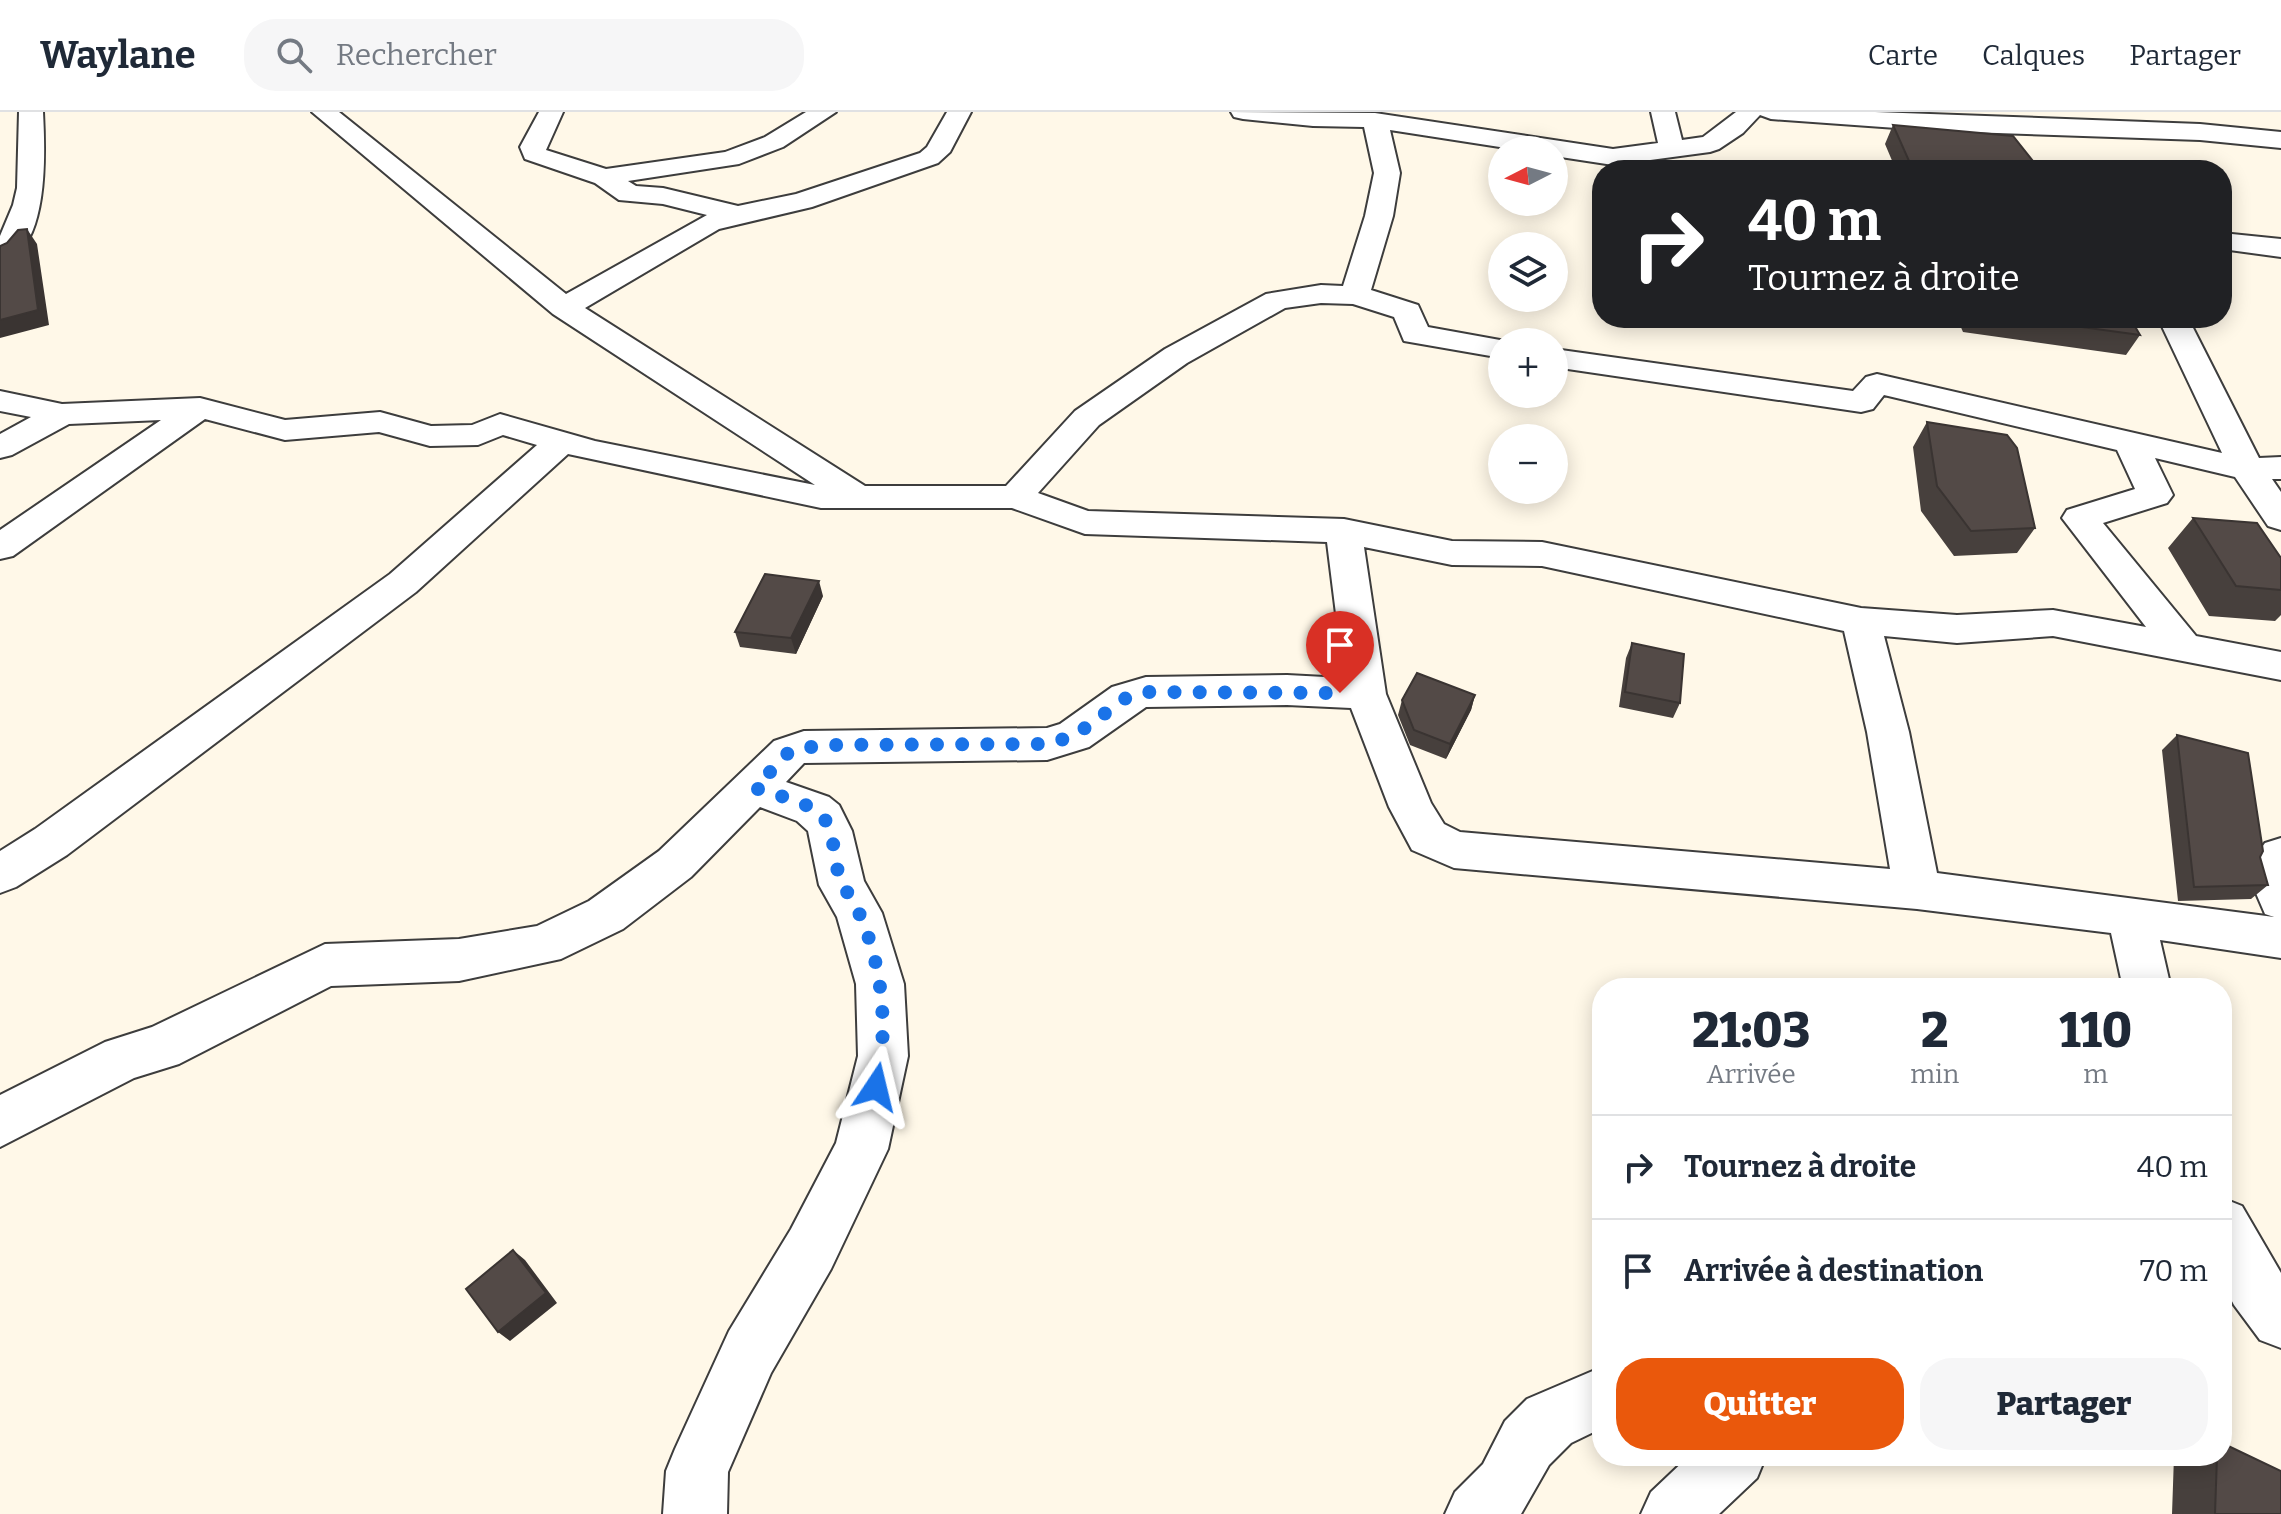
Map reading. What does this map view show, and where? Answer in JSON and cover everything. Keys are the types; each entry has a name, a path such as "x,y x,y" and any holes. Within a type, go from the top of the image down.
{"street":[{"path":"0,255 15,240 27,214 32,163 31,112"},
{"path":"324,112 564,308 857,497"},
{"path":"551,112 533,147 534,154 604,177 629,194 663,196 738,214"},
{"path":"604,177 730,159 774,142 824,112"},
{"path":"564,308 683,236 738,214 802,201 929,158 937,152 959,112"},
{"path":"1243,112 1313,119 1375,120 1613,157 1716,141 1750,112"},
{"path":"1663,112 1672,150"},
{"path":"1771,112 1938,124 2200,132 2281,140"},
{"path":"1355,295 1376,229 1387,173 1375,120"},
{"path":"2232,242 2281,248"},
{"path":"1015,497 1087,418 1176,356 1277,300 1321,294 1355,295 1407,311 1415,334 1488,347"},
{"path":"2179,328 2264,468 2281,518"},
{"path":"1568,360 1861,402 1877,384 2264,468"},
{"path":"0,401 62,414 200,408 285,430 380,422 430,436 446,436 478,435 500,424 561,442 821,497 1015,497 1085,522 1344,531 1452,553 1542,554 1861,621 1957,629 2053,623 2281,666"},
{"path":"0,547 200,408"},
{"path":"0,448 62,414"},
{"path":"2130,440 2155,495 2080,518 2184,648"},
{"path":"0,874 51,842 403,583 561,442"},
{"path":"1344,531 1366,694 1411,807 1428,837 1454,850 1917,890 2281,938"},
{"path":"1861,621 1888,732 1917,890"},
{"path":"0,1122 123,1058 161,1048 325,965 459,960 544,945 606,915 675,864 789,752 804,747 1047,744 1074,736 1126,698 1146,692 1287,690 1366,694"},
{"path":"695,1514 697,1471 750,1352 811,1249 861,1149 883,1056 880,984 859,913 842,885 830,831 823,817 813,809 755,788"},
{"path":"2281,856 2269,870 2281,900"},
{"path":"2131,916 2145,978"},
{"path":"2232,1244 2254,1285 2281,1319"},
{"path":"1477,1514 1505,1486 1527,1443 1549,1421 1592,1402"},
{"path":"1673,1514 1724,1466"}],"building":[{"path":"1893,125 2013,136 2032,160 1909,160"},
{"path":"27,229 38,310 0,320 0,246 7,243 18,230"},
{"path":"2089,328 2136,328 2140,335"},
{"path":"1927,422 2007,435 2017,448 2035,528 1971,531 1937,486"},
{"path":"2193,518 2257,523 2281,558 2281,590 2236,586"},
{"path":"765,574 819,581 791,638 735,632"},
{"path":"1632,643 1684,654 1680,703 1625,692"},
{"path":"1417,673 1475,695 1450,744 1414,730 1402,700"},
{"path":"2177,735 2248,753 2263,851 2260,857 2268,885 2194,887"},
{"path":"513,1250 546,1293 498,1332 466,1289"},
{"path":"2232,1448 2281,1471 2281,1514 2215,1514 2217,1466 2232,1466"}],"route":[{"path":"876,1087 883,1056 880,984 859,913 842,885 834,861 830,831 823,817 813,809 755,788 789,752 820,745 1047,744 1074,736 1126,698 1146,692 1287,690 1340,693"}]}
